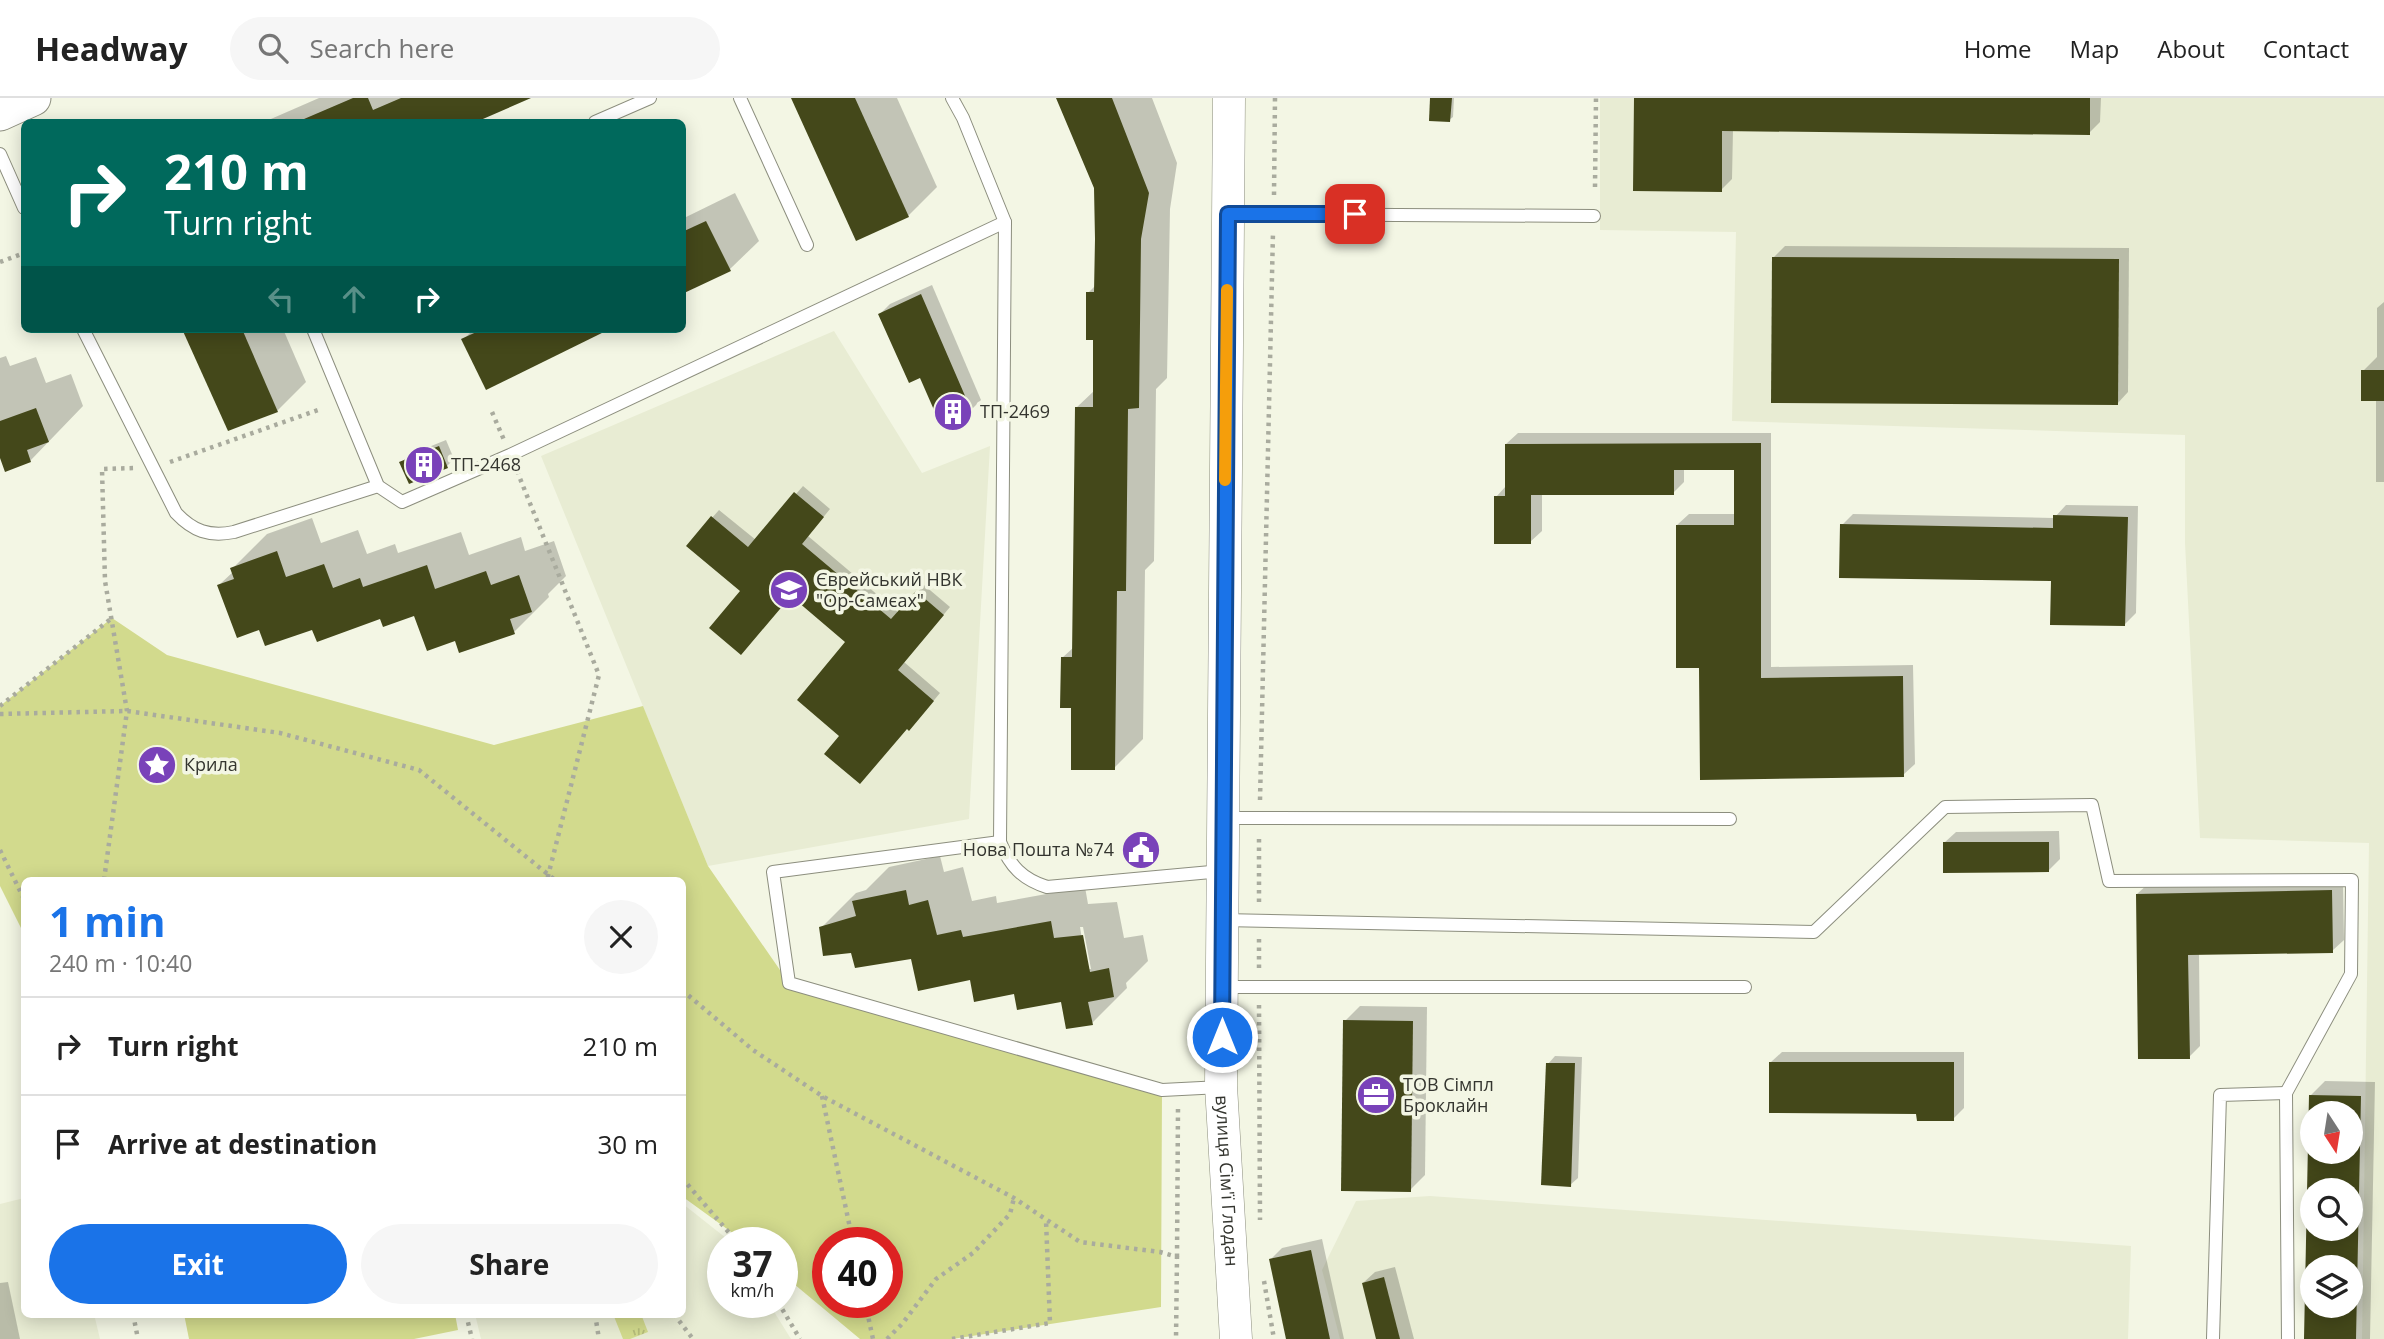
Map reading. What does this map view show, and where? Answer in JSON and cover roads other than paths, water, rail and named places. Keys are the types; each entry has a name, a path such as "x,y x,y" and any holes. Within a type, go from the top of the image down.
{"main road":[{"path":"0,113 33,98"}],"street":[{"name":"вулиця Сім'ї Глодан","path":"1229,98 1221,1087 1236,1339"}],"lane":[{"path":"602,119 650,98"},
{"path":"740,98 807,245"},
{"path":"952,98 963,118 1005,222 1000,842 1005,856 1016,871 1030,881 1047,887 1222,871"},
{"path":"0,154 21,201"},
{"path":"1228,214 1594,216"},
{"path":"315,333 378,486 402,502 510,455 1005,222"},
{"path":"85,333 176,513 187,525 218,535 233,532 378,486"},
{"path":"1222,920 1814,932 1945,807 2092,805 2109,881 2352,880 2351,974 2286,1093 2288,1339"},
{"path":"1222,818 1730,819"},
{"path":"1000,842 772,872 789,983 1161,1090 1221,1087"},
{"path":"1222,987 1745,987"},
{"path":"2213,1339 2220,1095 2286,1093"}],"place":[{"name":"ТП-2469","path":"953,412"},
{"name":"ТП-2468","path":"424,465"},
{"name":"Єврейський НВК \"Ор-Самєах\"","path":"789,590"},
{"name":"Крила","path":"157,765"},
{"name":"Нова Пошта №74","path":"1141,850"},
{"name":"ТОВ Сімпл Броклайн","path":"1376,1095"}]}
